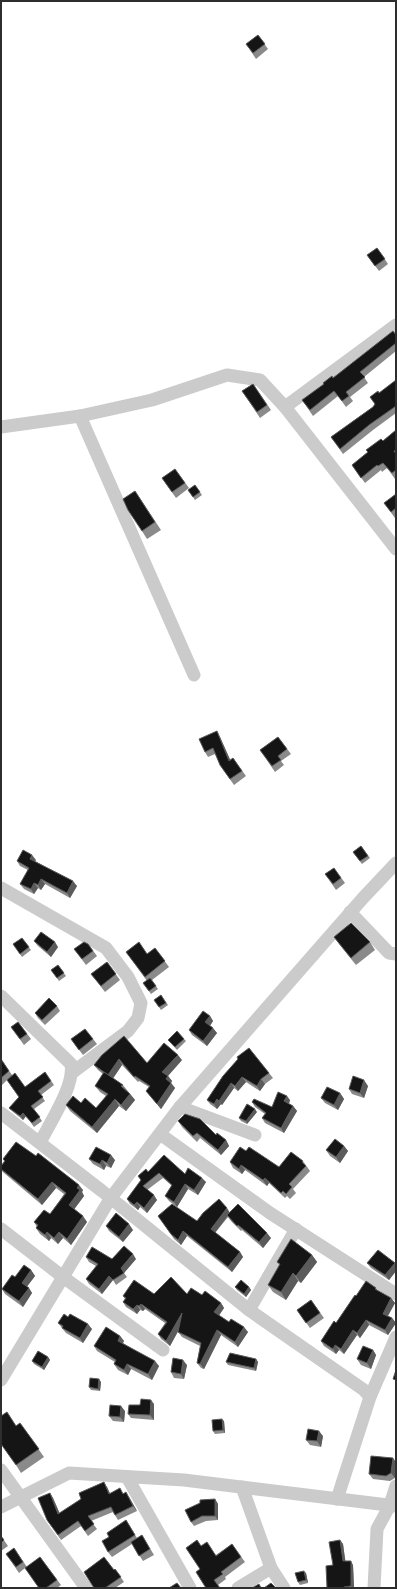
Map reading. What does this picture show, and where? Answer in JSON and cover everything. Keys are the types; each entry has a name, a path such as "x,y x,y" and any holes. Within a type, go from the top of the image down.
{"street":[{"path":"285,407 396,324"},
{"path":"1,427 80,416 152,400 227,375 260,380 285,407 396,549"},
{"path":"80,416 194,675"},
{"path":"1,1380 110,1198 180,1107 350,912 396,863"},
{"path":"1,888 106,948 128,978 141,1003 138,1018 128,1031 73,1072"},
{"path":"350,912 389,953 396,954"},
{"path":"1,996 71,1064 73,1072 69,1086 40,1143"},
{"path":"180,1107 255,1135"},
{"path":"1,1113 110,1198 249,1310 364,1390 370,1397"},
{"path":"160,1134 270,1213 396,1294"},
{"path":"1,1229 63,1277 163,1350"},
{"path":"249,1310 296,1229"},
{"path":"337,1499 370,1397 396,1337"},
{"path":"1,1470 86,1588"},
{"path":"1,1507 20,1496 69,1473 184,1480 393,1506"},
{"path":"128,1477 190,1588"},
{"path":"374,1588 377,1529 393,1506 396,1486"},
{"path":"242,1487 271,1568 284,1588"},
{"path":"238,1588 271,1568"}],"building":[{"path":"258,35 265,44 253,53 246,44"},
{"path":"377,248 385,259 375,266 367,255"},
{"path":"393,331 396,335 396,343 360,372 365,377 346,392 349,396 342,401 334,391 310,410 302,400"},
{"path":"396,380 396,406 369,425 340,449 331,437 373,407 375,404 370,397 378,391 379,393"},
{"path":"253,384 267,405 257,412 242,391"},
{"path":"396,430 396,450 394,451 396,454 396,470 392,473 383,463 378,466 377,465 361,478 352,465 368,452 366,450 381,439 383,441"},
{"path":"175,469 185,483 172,492 162,478"},
{"path":"195,485 200,492 193,497 188,490"},
{"path":"135,491 155,522 142,531 128,510 123,499"},
{"path":"396,494 396,508 391,512 384,503"},
{"path":"217,731 229,761 233,758 242,771 230,779 220,765 213,748 205,752 199,739"},
{"path":"278,737 287,749 278,756 281,760 272,766 260,750"},
{"path":"361,846 368,856 360,861 353,852"},
{"path":"23,850 32,855 30,859 73,881 67,893 41,879 38,885 34,883 31,889 20,884 29,868 17,861"},
{"path":"334,868 341,878 333,884 325,874"},
{"path":"351,923 370,942 351,958 334,937"},
{"path":"41,932 55,942 47,952 34,941"},
{"path":"22,938 29,947 20,954 13,944"},
{"path":"84,942 88,944 93,951 82,959 74,949"},
{"path":"139,942 147,954 155,948 165,961 145,977 126,952"},
{"path":"107,962 116,974 101,986 91,974"},
{"path":"58,965 64,973 57,978 51,970"},
{"path":"150,978 156,986 149,991 143,983"},
{"path":"161,995 166,1003 159,1007 154,1000"},
{"path":"49,998 57,1006 42,1020 35,1013"},
{"path":"203,1011 210,1016 205,1022 213,1028 203,1041 189,1030"},
{"path":"18,1022 27,1034 20,1039 11,1027"},
{"path":"85,1029 93,1039 79,1050 71,1039"},
{"path":"177,1031 184,1039 175,1047 168,1040"},
{"path":"124,1036 147,1063 164,1043 178,1055 162,1072 168,1076 166,1079 171,1083 157,1104 146,1091 150,1086 135,1076 134,1077 119,1059 108,1075 94,1065 102,1055"},
{"path":"249,1048 269,1073 261,1079 257,1086 242,1077 235,1086 231,1083 219,1101 217,1099 214,1104 207,1100 223,1076 238,1059 237,1057"},
{"path":"1,1059 9,1071 1,1078"},
{"path":"45,1072 51,1081 38,1091 43,1097 31,1106 40,1117 32,1123 23,1113 20,1116 9,1108 19,1097 7,1080 15,1073 25,1087"},
{"path":"104,1072 123,1085 121,1086 130,1094 121,1105 115,1099 92,1127 66,1105 73,1096 81,1103 85,1098 96,1108 108,1094 95,1086"},
{"path":"353,1076 364,1080 360,1093 349,1089"},
{"path":"327,1087 340,1093 334,1105 321,1098"},
{"path":"278,1092 287,1096 284,1101 293,1106 281,1128 262,1118 266,1113 252,1102 254,1099 272,1107"},
{"path":"247,1104 255,1109 246,1121 239,1118"},
{"path":"185,1114 200,1119 216,1135 217,1133 226,1140 218,1150 197,1133 193,1136 178,1121"},
{"path":"335,1139 344,1146 336,1157 326,1150"},
{"path":"16,1142 36,1156 38,1153 79,1185 77,1188 80,1190 69,1205 83,1216 67,1239 59,1232 54,1238 47,1232 45,1235 36,1228 38,1225 34,1222 44,1210 50,1214 66,1193 52,1182 38,1199 1,1169 1,1166 5,1161 3,1159"},
{"path":"96,1147 111,1155 107,1163 102,1160 100,1164 89,1159"},
{"path":"240,1147 246,1151 249,1147 279,1167 291,1152 303,1161 302,1162 306,1166 289,1184 292,1187 286,1194 283,1191 281,1193 265,1178 263,1180 241,1165 239,1169 230,1162"},
{"path":"164,1155 185,1174 188,1168 202,1178 194,1190 185,1184 174,1202 165,1196 172,1185 159,1173 143,1186 154,1195 144,1208 137,1202 134,1205 127,1199 141,1180 138,1176 146,1169 148,1172"},
{"path":"219,1199 227,1208 211,1229 240,1252 228,1267 183,1231 178,1240 171,1234 158,1216 172,1204 197,1221 203,1213"},
{"path":"238,1204 267,1233 259,1242 238,1225 237,1226 227,1215"},
{"path":"116,1213 129,1224 119,1237 106,1226"},
{"path":"291,1239 312,1255 296,1276 293,1273 281,1292 268,1285 280,1264 277,1262"},
{"path":"124,1246 133,1254 121,1268 124,1273 113,1280 109,1276 99,1289 86,1279 98,1264 86,1257 92,1247 112,1259"},
{"path":"378,1250 395,1263 385,1275 367,1263"},
{"path":"24,1265 31,1270 22,1283 29,1288 19,1301 2,1289 12,1275 15,1277"},
{"path":"171,1277 187,1294 191,1288 202,1295 205,1291 221,1303 214,1312 229,1322 231,1319 244,1327 235,1342 217,1330 200,1364 197,1363 201,1343 178,1332 182,1313 166,1341 158,1334 167,1322 141,1304 139,1306 137,1305 133,1309 123,1302 126,1298 123,1296 134,1280 154,1294"},
{"path":"241,1280 249,1287 244,1294 235,1287"},
{"path":"366,1281 376,1288 375,1289 391,1298 383,1314 392,1318 385,1330 366,1320 357,1333 353,1330 341,1349 335,1345 333,1349 321,1341 334,1321 336,1323"},
{"path":"311,1300 320,1313 306,1323 297,1310"},
{"path":"64,1314 68,1317 70,1314 88,1324 80,1338 62,1328 63,1326 58,1323"},
{"path":"106,1327 120,1336 118,1341 155,1361 148,1374 127,1364 124,1370 114,1364 116,1360 94,1346"},
{"path":"363,1346 373,1350 367,1363 357,1359"},
{"path":"38,1351 48,1357 42,1367 32,1361"},
{"path":"230,1353 256,1359 254,1368 226,1362"},
{"path":"173,1358 183,1360 181,1374 171,1372"},
{"path":"396,1370 396,1380 393,1379"},
{"path":"90,1378 99,1379 98,1389 89,1387"},
{"path":"141,1399 151,1400 150,1415 128,1414 129,1405 140,1405"},
{"path":"110,1405 121,1406 120,1417 109,1416"},
{"path":"7,1412 16,1426 20,1423 39,1449 16,1465 1,1444 1,1416"},
{"path":"222,1419 223,1430 213,1431 212,1420"},
{"path":"308,1429 319,1431 317,1441 306,1440"},
{"path":"371,1456 393,1458 391,1473 386,1476 369,1474"},
{"path":"104,1482 109,1494 120,1488 123,1494 126,1492 133,1506 115,1515 111,1507 88,1516 94,1524 85,1531 78,1521 58,1535 47,1520 38,1498 50,1493 58,1514 81,1499 79,1493"},
{"path":"215,1499 215,1516 202,1516 191,1522 185,1510 200,1503 200,1500"},
{"path":"126,1520 135,1535 108,1552 102,1541 109,1537 107,1533"},
{"path":"142,1535 150,1549 139,1556 131,1542"},
{"path":"1,1536 4,1540 1,1543"},
{"path":"197,1540 201,1546 207,1542 216,1556 232,1544 241,1557 221,1572 223,1574 214,1580 220,1588 206,1588 196,1572 200,1569 186,1548"},
{"path":"340,1540 343,1561 351,1561 351,1586 344,1588 327,1588 326,1566 333,1565 329,1542"},
{"path":"14,1548 23,1562 16,1567 6,1554"},
{"path":"40,1557 57,1580 46,1588 39,1588 25,1568"},
{"path":"104,1557 121,1577 105,1588 94,1588 84,1572"},
{"path":"304,1571 306,1580 298,1582 295,1573"},
{"path":"177,1583 181,1588 169,1588"},
{"path":"271,1583 276,1588 264,1588"},
{"path":"259,1584 261,1588 252,1588"}]}
